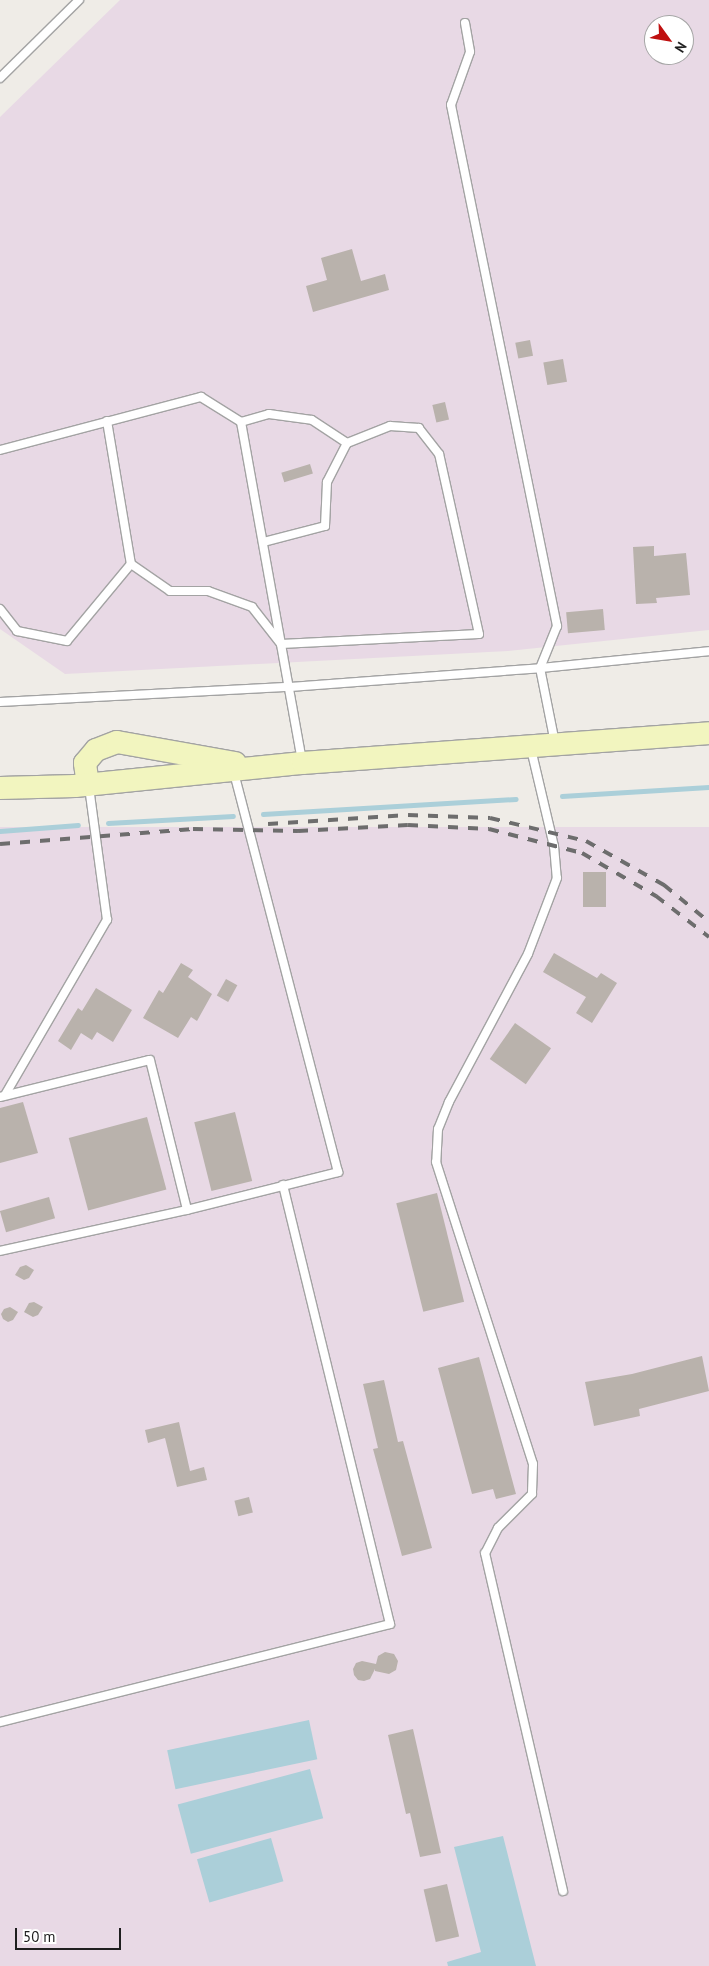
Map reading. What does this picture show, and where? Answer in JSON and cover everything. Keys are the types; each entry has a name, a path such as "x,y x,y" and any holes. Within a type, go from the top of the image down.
{"main road":[{"path":"0,788 88,784 303,763 709,733"},
{"path":"88,784 86,764 96,750 117,742 260,768"}],"lane":[{"path":"0,78 79,0"},
{"path":"465,22 470,52 451,105 557,626 540,668 556,745"},
{"path":"0,450 200,396 241,422 303,763"},
{"path":"241,422 269,414 312,420 347,443"},
{"path":"107,422 131,564 170,591 208,591 252,607 281,644"},
{"path":"263,542 325,526 327,482 347,443 390,426 419,428 439,454 480,634 281,644"},
{"path":"0,609 17,631 66,641 131,564"},
{"path":"0,702 290,688 540,668 709,651"},
{"path":"530,747 554,846 557,878 528,954 438,1129 436,1162 533,1464 532,1494 498,1528 485,1553 563,1891"},
{"path":"0,1251 187,1210 338,1172 233,770"},
{"path":"3,1096 107,920 88,784"},
{"path":"3,1096 150,1060 187,1210"},
{"path":"0,1722 390,1624 283,1185"}],"shaded area":[{"path":"120,0 709,0 709,630 508,651 65,674 0,629 0,117"},
{"path":"0,827 709,827 709,1966 0,1966"}],"water":[{"path":"309,1720 317,1759 175,1789 167,1750"},
{"path":"310,1769 323,1818 191,1854 178,1804"},
{"path":"503,1836 536,1966 448,1966 447,1962 481,1952 454,1847"},
{"path":"271,1838 283,1881 209,1902 197,1859"}],"building":[{"path":"352,249 361,281 385,274 389,290 313,312 306,286 327,280 321,258"},
{"path":"530,340 533,356 518,359 515,343"},
{"path":"563,359 567,382 547,385 543,362"},
{"path":"445,402 449,420 436,422 432,405"},
{"path":"310,464 313,474 284,482 281,473"},
{"path":"654,546 654,556 686,553 690,595 656,598 657,603 636,604 633,547"},
{"path":"603,609 605,630 568,633 566,612"},
{"path":"583,872 606,872 606,907 583,907"},
{"path":"554,953 597,978 601,973 617,983 592,1023 576,1013 586,997 543,972"},
{"path":"181,963 193,970 188,977 212,994 197,1021 191,1017 178,1038 143,1018 159,990 163,993"},
{"path":"226,979 237,985 228,1002 217,996"},
{"path":"96,988 132,1010 113,1042 97,1032 92,1040 81,1033 71,1050 58,1041 78,1008 82,1011"},
{"path":"515,1023 551,1048 526,1084 490,1059"},
{"path":"23,1102 38,1153 0,1163 0,1108"},
{"path":"235,1112 252,1181 211,1191 194,1122"},
{"path":"147,1117 166,1189 88,1210 69,1138"},
{"path":"437,1193 464,1302 423,1312 396,1203"},
{"path":"49,1197 55,1218 6,1232 0,1211"},
{"path":"26,1265 34,1270 29,1278 24,1280 15,1275 20,1267"},
{"path":"34,1302 43,1307 38,1315 33,1317 24,1312 29,1303"},
{"path":"10,1307 18,1312 13,1320 8,1322 3,1319 1,1314 4,1309"},
{"path":"702,1356 709,1391 639,1409 640,1416 594,1426 585,1382 632,1374"},
{"path":"479,1357 516,1494 496,1499 493,1489 472,1494 438,1368"},
{"path":"384,1380 398,1442 403,1441 432,1548 402,1556 373,1449 378,1448 363,1384"},
{"path":"179,1422 190,1471 204,1467 207,1480 177,1487 165,1438 148,1443 145,1430"},
{"path":"249,1497 253,1513 238,1516 234,1501"},
{"path":"385,1652 394,1654 398,1661 396,1670 389,1674 375,1671 375,1669 370,1679 358,1680 354,1675 353,1669 356,1663 362,1661 376,1664 378,1656"},
{"path":"413,1729 441,1853 420,1857 410,1813 406,1814 388,1735"},
{"path":"447,1884 459,1937 436,1942 424,1889"}],"waterway":[{"path":"562,796 709,787"},
{"path":"263,814 516,799"},
{"path":"108,823 233,816"},
{"path":"0,831 78,825"}],"railway":[{"path":"268,824 408,815 490,818 586,841 664,885 709,922"},
{"path":"0,844 193,829 298,831 408,825 489,829 582,853 656,896 709,937"}]}
